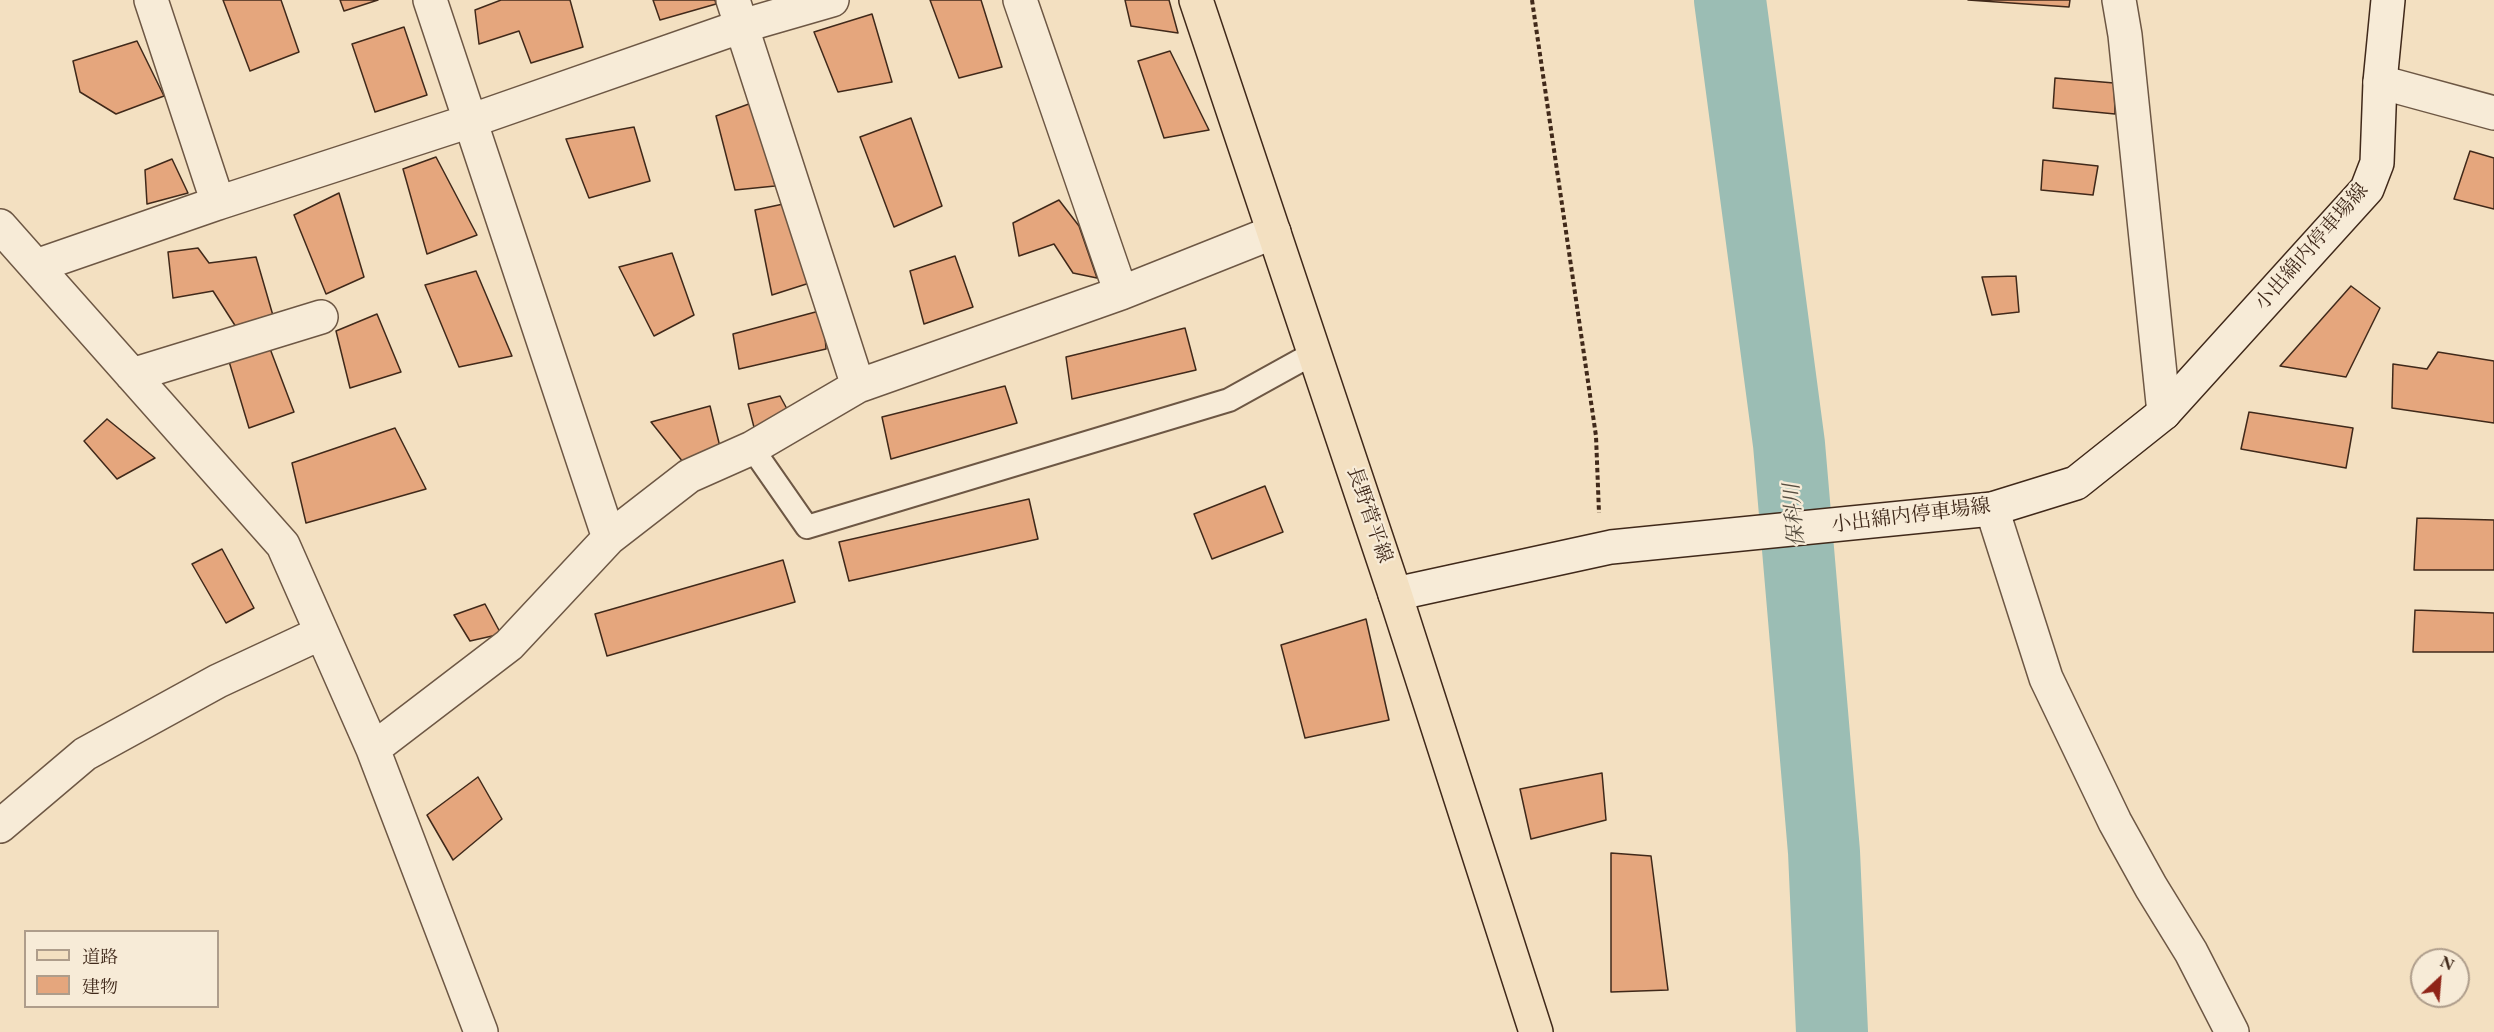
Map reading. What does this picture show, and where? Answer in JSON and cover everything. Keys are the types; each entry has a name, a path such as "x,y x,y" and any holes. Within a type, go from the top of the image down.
{"main road":[{"name":"長野菅平線","path":"1196,0 1395,594 1536,1032"}],"street":[{"path":"151,0 218,203"},
{"path":"430,0 609,538"},
{"path":"36,266 218,203 470,121 738,13 832,0"},
{"path":"1020,0 1121,293"},
{"path":"2119,0 2125,35 2164,413"},
{"name":"小出綿内停車場線","path":"1395,594 1606,549 1992,509 2076,483 2164,413 2367,189 2377,163 2380,82 2388,0"},
{"path":"738,13 858,386"},
{"path":"2380,82 2494,113"},
{"path":"0,226 138,373 283,545 373,749 481,1032"},
{"path":"373,749 509,645 609,538 689,476 752,448 858,386 1121,293 1274,232"},
{"path":"1992,509 2051,688 2115,822 2191,952 2232,1032"},
{"path":"0,826 85,754 218,681 321,633"}],"lane":[{"path":"752,448 807,527 1229,400 1314,353"}],"path":[{"path":"1532,0 1596,436 1606,549"}],"building":[{"path":"223,0 281,0 299,52 250,71"},
{"path":"340,0 378,0 344,11"},
{"path":"501,0 570,0 583,47 531,63 519,31 479,44 475,10"},
{"path":"653,0 715,0 716,4 660,20"},
{"path":"930,0 981,0 1002,67 959,78"},
{"path":"1125,0 1169,0 1178,33 1131,26"},
{"path":"1968,0 2070,0 2069,7"},
{"path":"872,14 892,82 838,92 814,32"},
{"path":"404,27 427,95 375,112 352,44"},
{"path":"137,41 164,96 116,114 80,92 73,61"},
{"path":"1170,51 1209,130 1164,138 1138,61"},
{"path":"2055,78 2114,83 2115,114 2053,108"},
{"path":"757,101 775,186 735,190 716,116"},
{"path":"911,118 942,206 894,227 860,137"},
{"path":"634,127 650,181 589,198 566,139"},
{"path":"2470,151 2494,158 2494,209 2454,199"},
{"path":"436,157 477,235 427,254 403,169"},
{"path":"172,159 188,193 147,204 145,170"},
{"path":"2043,160 2098,166 2093,195 2041,190"},
{"path":"339,193 364,277 326,294 294,215"},
{"path":"1059,200 1079,226 1097,278 1073,273 1054,244 1019,256 1013,223"},
{"path":"788,203 822,279 772,295 755,210"},
{"path":"198,248 209,263 256,257 274,319 245,341 213,291 173,298 168,252"},
{"path":"672,253 694,315 654,336 619,267"},
{"path":"955,256 973,307 924,324 910,271"},
{"path":"476,271 512,356 459,367 425,285"},
{"path":"2016,276 2019,312 1992,315 1982,277"},
{"path":"2351,286 2380,308 2346,377 2280,366"},
{"path":"823,310 826,349 739,369 733,334"},
{"path":"377,314 401,372 350,388 336,331"},
{"path":"1185,328 1196,370 1072,399 1066,357"},
{"path":"269,346 294,412 249,428 228,358"},
{"path":"2438,352 2494,361 2494,423 2392,408 2393,364 2427,369"},
{"path":"1005,386 1017,423 891,459 882,417"},
{"path":"780,396 793,420 756,435 748,404"},
{"path":"710,406 721,451 683,462 651,422"},
{"path":"2249,412 2353,428 2346,468 2241,449"},
{"path":"107,419 155,458 117,479 84,441"},
{"path":"395,428 426,489 306,523 292,463"},
{"path":"1265,486 1283,532 1212,559 1194,514"},
{"path":"1029,499 1038,539 849,581 839,542"},
{"path":"2417,518 2494,520 2494,570 2414,570"},
{"path":"222,549 254,608 226,623 192,564"},
{"path":"783,560 795,602 607,656 595,614"},
{"path":"485,604 501,634 470,641 454,615"},
{"path":"2415,610 2494,613 2494,652 2413,652"},
{"path":"1366,619 1389,720 1305,738 1281,645"},
{"path":"1602,773 1606,820 1531,839 1520,789"},
{"path":"478,777 502,819 453,860 427,815"},
{"path":"1611,853 1651,856 1668,990 1611,992"}],"waterway":[{"name":"保科川","path":"1730,0 1789,444 1824,852 1832,1032"}]}
